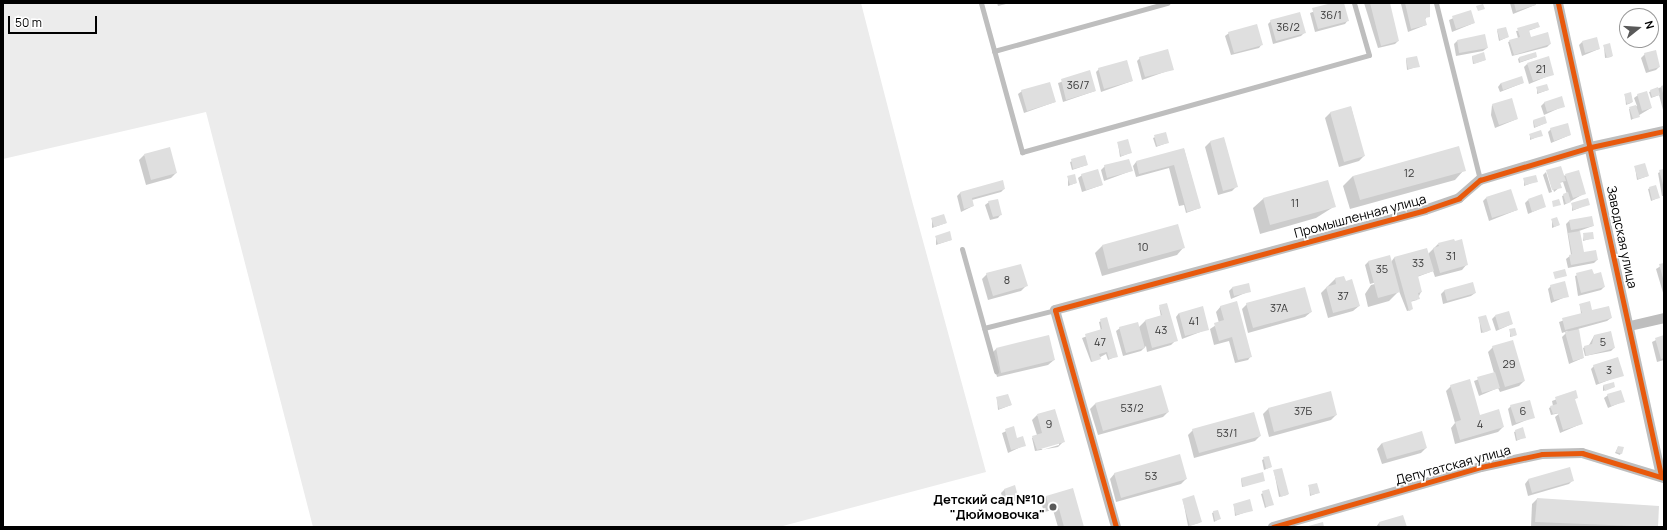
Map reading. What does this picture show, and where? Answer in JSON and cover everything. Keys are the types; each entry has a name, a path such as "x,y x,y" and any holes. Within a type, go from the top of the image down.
{"street":[{"name":"Заводская улица","path":"1558,3 1663,478"},
{"name":"Промышленная улица","path":"1054,310 1425,210 1459,198 1480,180 1591,147 1664,131"},
{"path":"1054,310 1116,527"},
{"path":"1630,326 1664,318"},
{"name":"Депутатская улица","path":"1273,527 1481,467 1542,454 1582,453 1663,478"}],"lane":[{"path":"981,3 1022,152 1368,55 1354,3"},
{"path":"994,51 1167,3"},
{"path":"1436,3 1480,180"},
{"path":"962,249 996,371"},
{"path":"984,328 1054,310"}],"shaded area":[{"path":"3,3 861,3 911,197 986,472 779,527 313,527 206,112 3,159"}],"building":[{"path":"1332,3 1344,3 1349,21 1318,29 1312,8"},
{"path":"1370,3 1390,3 1399,41 1381,46"},
{"path":"1405,3 1430,3 1430,17 1425,18 1427,25 1411,29"},
{"path":"1514,3 1536,3 1536,5 1516,11"},
{"path":"1483,4 1485,9 1478,11 1476,6"},
{"path":"1471,10 1475,23 1456,29 1452,16"},
{"path":"1300,12 1306,33 1276,41 1270,20"},
{"path":"1538,22 1540,27 1529,30 1531,37 1548,32 1551,44 1514,55 1509,40 1520,37 1517,28"},
{"path":"1257,24 1263,45 1234,53 1228,32"},
{"path":"1506,27 1509,37 1500,40 1497,29"},
{"path":"1485,34 1488,48 1459,53 1457,40"},
{"path":"1597,37 1600,49 1585,53 1582,41"},
{"path":"1610,43 1613,56 1607,58 1603,45"},
{"path":"1168,49 1174,70 1145,77 1139,57"},
{"path":"1656,50 1660,67 1649,70 1644,53"},
{"path":"1484,52 1486,60 1474,64 1472,56"},
{"path":"1536,52 1537,57 1520,62 1519,57"},
{"path":"1417,56 1420,67 1408,69 1406,58"},
{"path":"1549,56 1554,75 1533,81 1527,63"},
{"path":"1127,60 1133,81 1104,89 1098,68"},
{"path":"1090,70 1096,91 1066,100 1061,79"},
{"path":"1522,76 1524,83 1503,90 1501,83"},
{"path":"1050,82 1056,102 1027,111 1021,90"},
{"path":"1547,84 1549,90 1538,93 1536,87"},
{"path":"1664,85 1664,97 1661,86"},
{"path":"1658,87 1660,95 1652,97 1650,90"},
{"path":"1647,91 1652,108 1642,111 1637,94"},
{"path":"1631,92 1633,102 1627,104 1624,94"},
{"path":"1562,96 1565,107 1547,112 1544,102"},
{"path":"1512,98 1518,119 1499,125 1492,104"},
{"path":"1636,105 1640,117 1633,119 1629,107"},
{"path":"1351,106 1365,156 1344,162 1330,112"},
{"path":"1545,116 1547,123 1535,127 1533,120"},
{"path":"1568,123 1571,135 1554,141 1550,128"},
{"path":"1541,130 1543,136 1531,139 1529,134"},
{"path":"1166,132 1169,143 1157,146 1154,135"},
{"path":"1224,137 1238,187 1223,191 1210,141"},
{"path":"1128,139 1132,153 1121,156 1117,142"},
{"path":"1459,146 1466,171 1360,200 1353,176"},
{"path":"170,147 177,173 151,180 144,154"},
{"path":"1184,148 1201,208 1187,212 1174,165 1139,174 1136,161"},
{"path":"1085,155 1088,165 1073,169 1071,159"},
{"path":"1129,159 1133,171 1107,178 1104,165"},
{"path":"1645,163 1649,176 1638,179 1634,166"},
{"path":"1561,166 1566,181 1560,182 1562,188 1552,190 1546,170"},
{"path":"1098,169 1103,185 1086,190 1081,174"},
{"path":"1664,169 1664,188 1659,170"},
{"path":"1579,170 1586,194 1573,198 1565,174"},
{"path":"1075,174 1077,183 1070,185 1067,176"},
{"path":"1536,175 1538,182 1525,185 1523,178"},
{"path":"1003,180 1005,189 972,198 974,206 964,209 960,192"},
{"path":"1328,180 1336,207 1270,225 1263,198"},
{"path":"1656,185 1660,198 1652,200 1649,187"},
{"path":"1511,189 1518,210 1492,218 1486,197"},
{"path":"1568,192 1571,202 1566,204 1563,194"},
{"path":"1542,194 1546,207 1532,212 1528,199"},
{"path":"1588,198 1590,205 1573,210 1571,203"},
{"path":"998,199 1002,215 993,217 988,201"},
{"path":"1559,199 1561,205 1553,207 1552,201"},
{"path":"944,214 947,223 934,227 931,218"},
{"path":"1592,216 1594,226 1571,230 1569,220"},
{"path":"1557,217 1560,225 1554,227 1551,219"},
{"path":"1178,224 1185,248 1108,269 1102,245"},
{"path":"950,231 952,240 938,244 935,236"},
{"path":"1580,231 1584,252 1596,250 1598,260 1571,265 1569,255 1572,254 1568,233"},
{"path":"1593,232 1594,239 1584,240 1583,233"},
{"path":"1454,239 1455,241 1462,239 1468,265 1440,273 1433,248 1439,246 1438,243"},
{"path":"1427,248 1434,271 1418,276 1422,292 1418,293 1420,299 1411,301 1413,309 1409,311 1394,257"},
{"path":"1390,255 1400,292 1378,298 1368,261"},
{"path":"1664,263 1664,282 1659,264"},
{"path":"1021,264 1028,286 993,296 986,273"},
{"path":"1565,269 1567,276 1555,279 1553,272"},
{"path":"1592,269 1594,274 1601,272 1605,287 1581,293 1576,273"},
{"path":"1344,276 1346,281 1352,279 1360,306 1333,313 1326,287 1336,284 1335,278"},
{"path":"1565,281 1569,297 1554,300 1550,285"},
{"path":"1473,282 1476,293 1447,301 1444,290"},
{"path":"1249,283 1251,292 1234,296 1232,287"},
{"path":"1305,287 1312,312 1253,328 1246,303"},
{"path":"1237,301 1252,357 1238,360 1232,337 1219,341 1214,323 1224,320 1220,306"},
{"path":"1590,301 1592,310 1609,306 1612,318 1565,330 1562,318 1582,313 1579,304"},
{"path":"1167,303 1178,341 1152,348 1145,320 1162,315 1159,305"},
{"path":"1203,306 1209,330 1185,336 1179,313"},
{"path":"1509,311 1513,324 1499,329 1495,315"},
{"path":"1486,315 1491,330 1483,333 1478,317"},
{"path":"1107,317 1118,357 1109,359 1107,352 1099,354 1101,359 1092,362 1085,334 1102,329 1100,319"},
{"path":"1138,322 1145,348 1126,353 1119,327"},
{"path":"1515,328 1517,335 1511,337 1509,329"},
{"path":"1579,329 1584,358 1573,361 1565,332"},
{"path":"1611,331 1615,348 1586,356 1584,346 1592,344 1594,335"},
{"path":"1049,335 1055,360 1001,373 996,348"},
{"path":"1664,335 1664,358 1661,359 1655,338"},
{"path":"1513,340 1525,381 1505,387 1492,346"},
{"path":"1618,357 1624,376 1599,383 1593,365"},
{"path":"1495,372 1500,388 1482,393 1477,377"},
{"path":"1470,379 1480,415 1499,409 1504,427 1460,440 1455,422 1461,420 1450,385"},
{"path":"1614,382 1615,387 1605,391 1603,385"},
{"path":"1161,385 1169,412 1103,431 1095,403"},
{"path":"1576,390 1578,398 1575,399 1583,424 1563,430 1558,413 1553,414 1550,406 1557,404 1555,397"},
{"path":"1621,390 1625,402 1611,406 1607,394"},
{"path":"1331,391 1337,415 1274,432 1268,408"},
{"path":"1008,394 1012,405 999,409 996,397"},
{"path":"1530,400 1535,418 1516,423 1510,405"},
{"path":"1055,409 1065,442 1037,450 1032,436 1042,433 1037,414"},
{"path":"1254,412 1261,436 1199,453 1192,429"},
{"path":"1014,426 1017,438 1023,436 1026,446 1011,450 1005,429"},
{"path":"1523,427 1526,438 1517,440 1515,430"},
{"path":"1422,431 1427,448 1387,459 1382,443"},
{"path":"1618,446 1624,447 1622,454 1616,452"},
{"path":"1180,454 1187,479 1121,498 1114,473"},
{"path":"1269,456 1272,467 1266,469 1263,457"},
{"path":"1570,467 1574,481 1532,493 1528,479"},
{"path":"1282,468 1289,494 1281,497 1273,470"},
{"path":"1263,472 1265,481 1243,487 1241,478"},
{"path":"1317,483 1320,493 1311,495 1308,485"},
{"path":"1015,485 1019,500 1008,503 1004,489"},
{"path":"1073,488 1084,527 1064,527 1058,505 1049,508 1046,496"},
{"path":"1269,489 1274,505 1266,507 1262,491"},
{"path":"1194,495 1202,522 1190,526 1182,499"},
{"path":"1537,498 1659,506 1658,527 1535,522"},
{"path":"1250,499 1253,511 1236,515 1233,504"},
{"path":"1218,510 1221,519 1215,521 1213,511"},
{"path":"1403,515 1407,527 1380,527 1379,522"},
{"path":"1323,522 1324,527 1305,527"}],"cycle path":[{"path":"1558,3 1661,477"},
{"path":"1116,527 1055,310 1425,210 1459,198 1480,180 1591,147 1664,131"},
{"path":"1273,527 1481,467 1542,454 1582,453 1664,478"}],"place":[{"name":"Детский сад №10 \"Дюймовочка\"","path":"1053,507"}]}
